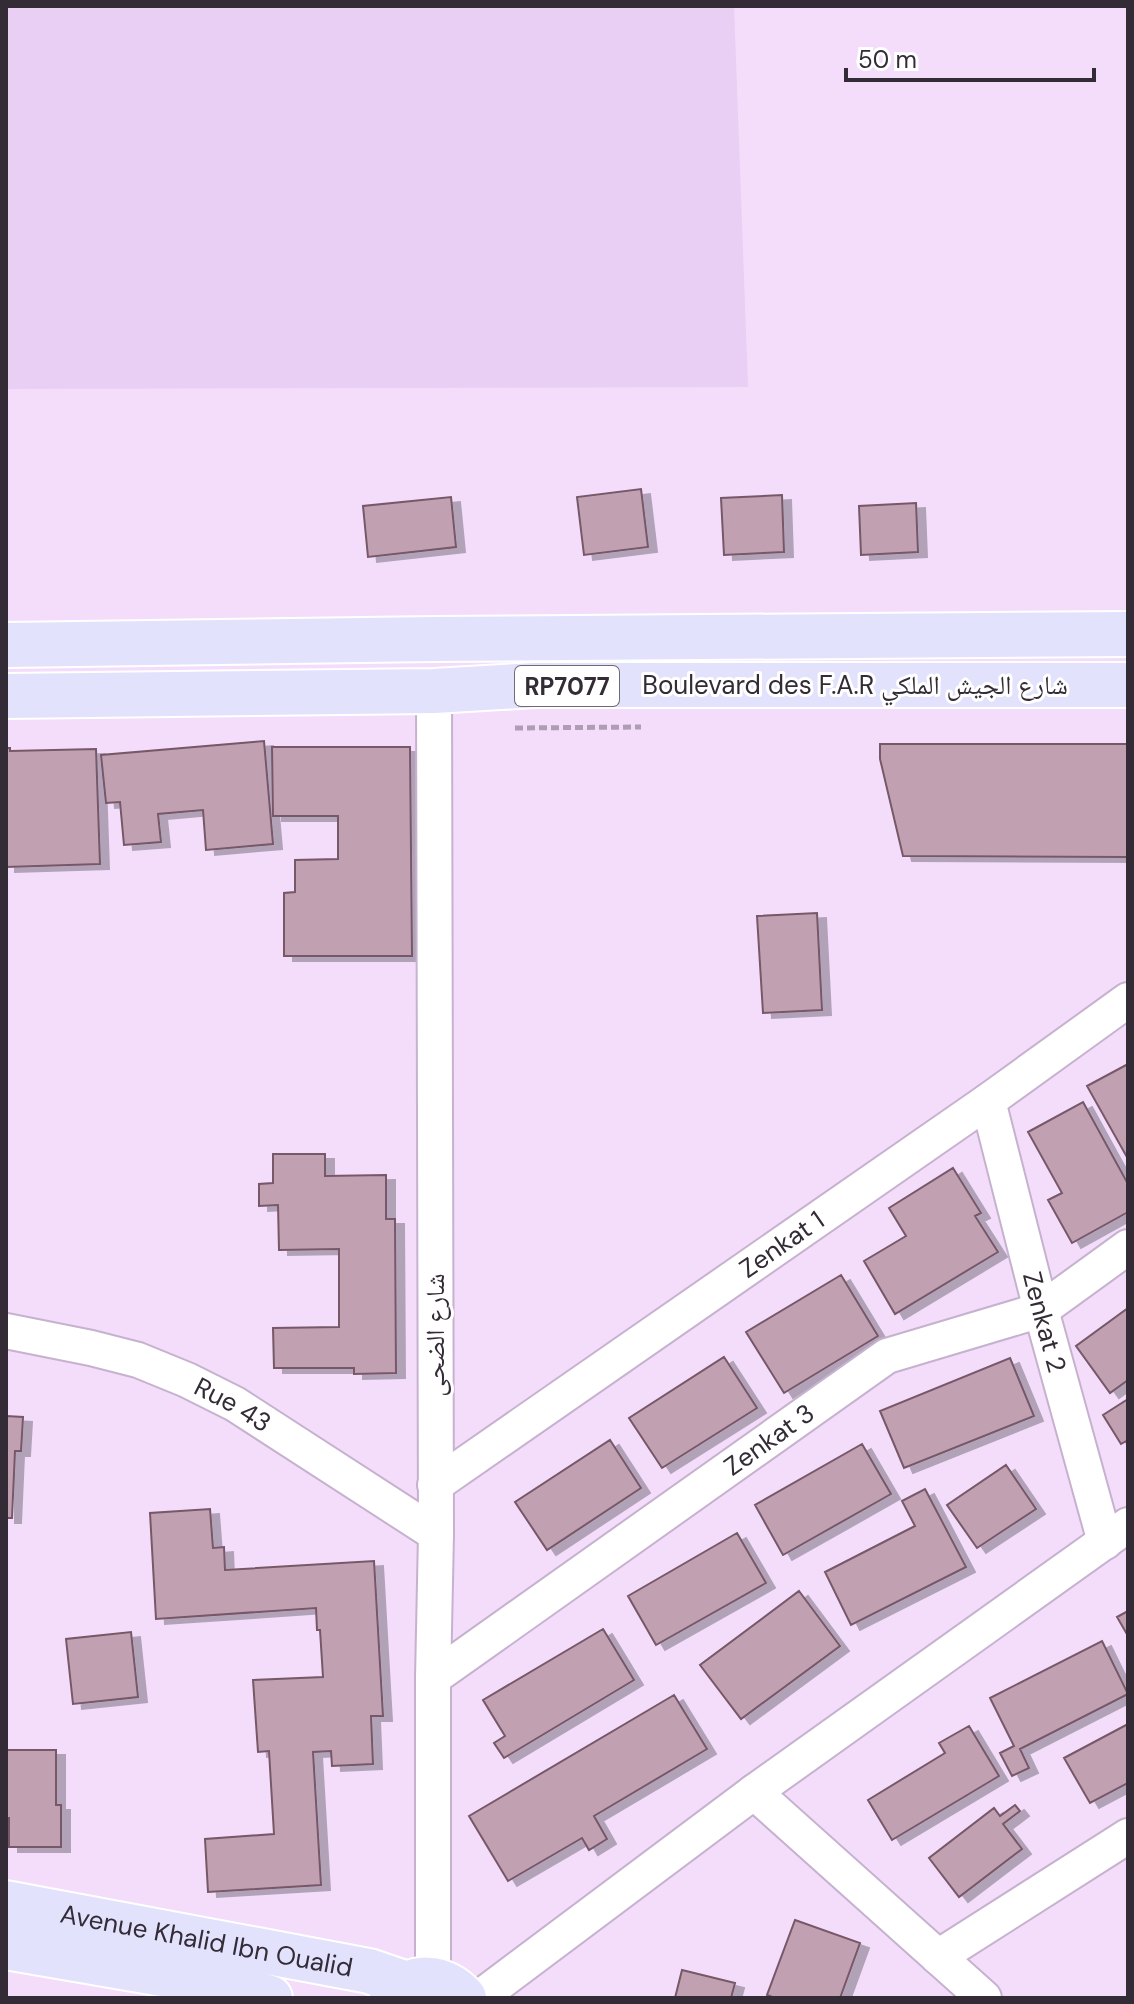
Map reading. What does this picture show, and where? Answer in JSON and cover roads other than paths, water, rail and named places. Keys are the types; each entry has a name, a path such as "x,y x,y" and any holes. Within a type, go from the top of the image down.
{"main road":[{"name":"Boulevard des F.A.R شارع الجيش الملكي","path":"6,645 1128,634"},
{"name":"Boulevard des F.A.R شارع الجيش الملكي","path":"6,696 434,691 535,685 1128,685"},
{"name":"Avenue Khalid Ibn Oualid","path":"6,1903 356,1968 424,1990"},
{"name":"Avenue Khalid Ibn Oualid","path":"6,1947 247,1994"}],"street":[{"name":"شارع الضحى","path":"424,1990 436,1534 434,691"},
{"name":"Zenkat 1","path":"435,1485 988,1101 1128,1000"},
{"name":"Zenkat 2","path":"988,1101 1041,1310 1116,1533"},
{"name":"Zenkat 3","path":"433,1678 887,1356 1041,1310 1128,1247"},
{"name":"Rue 43","path":"6,1331 126,1357 187,1380 235,1404 436,1534"},
{"path":"479,1998 754,1792 1116,1533"},
{"path":"754,1792 984,1998"},
{"path":"938,1957 1128,1836"}]}
